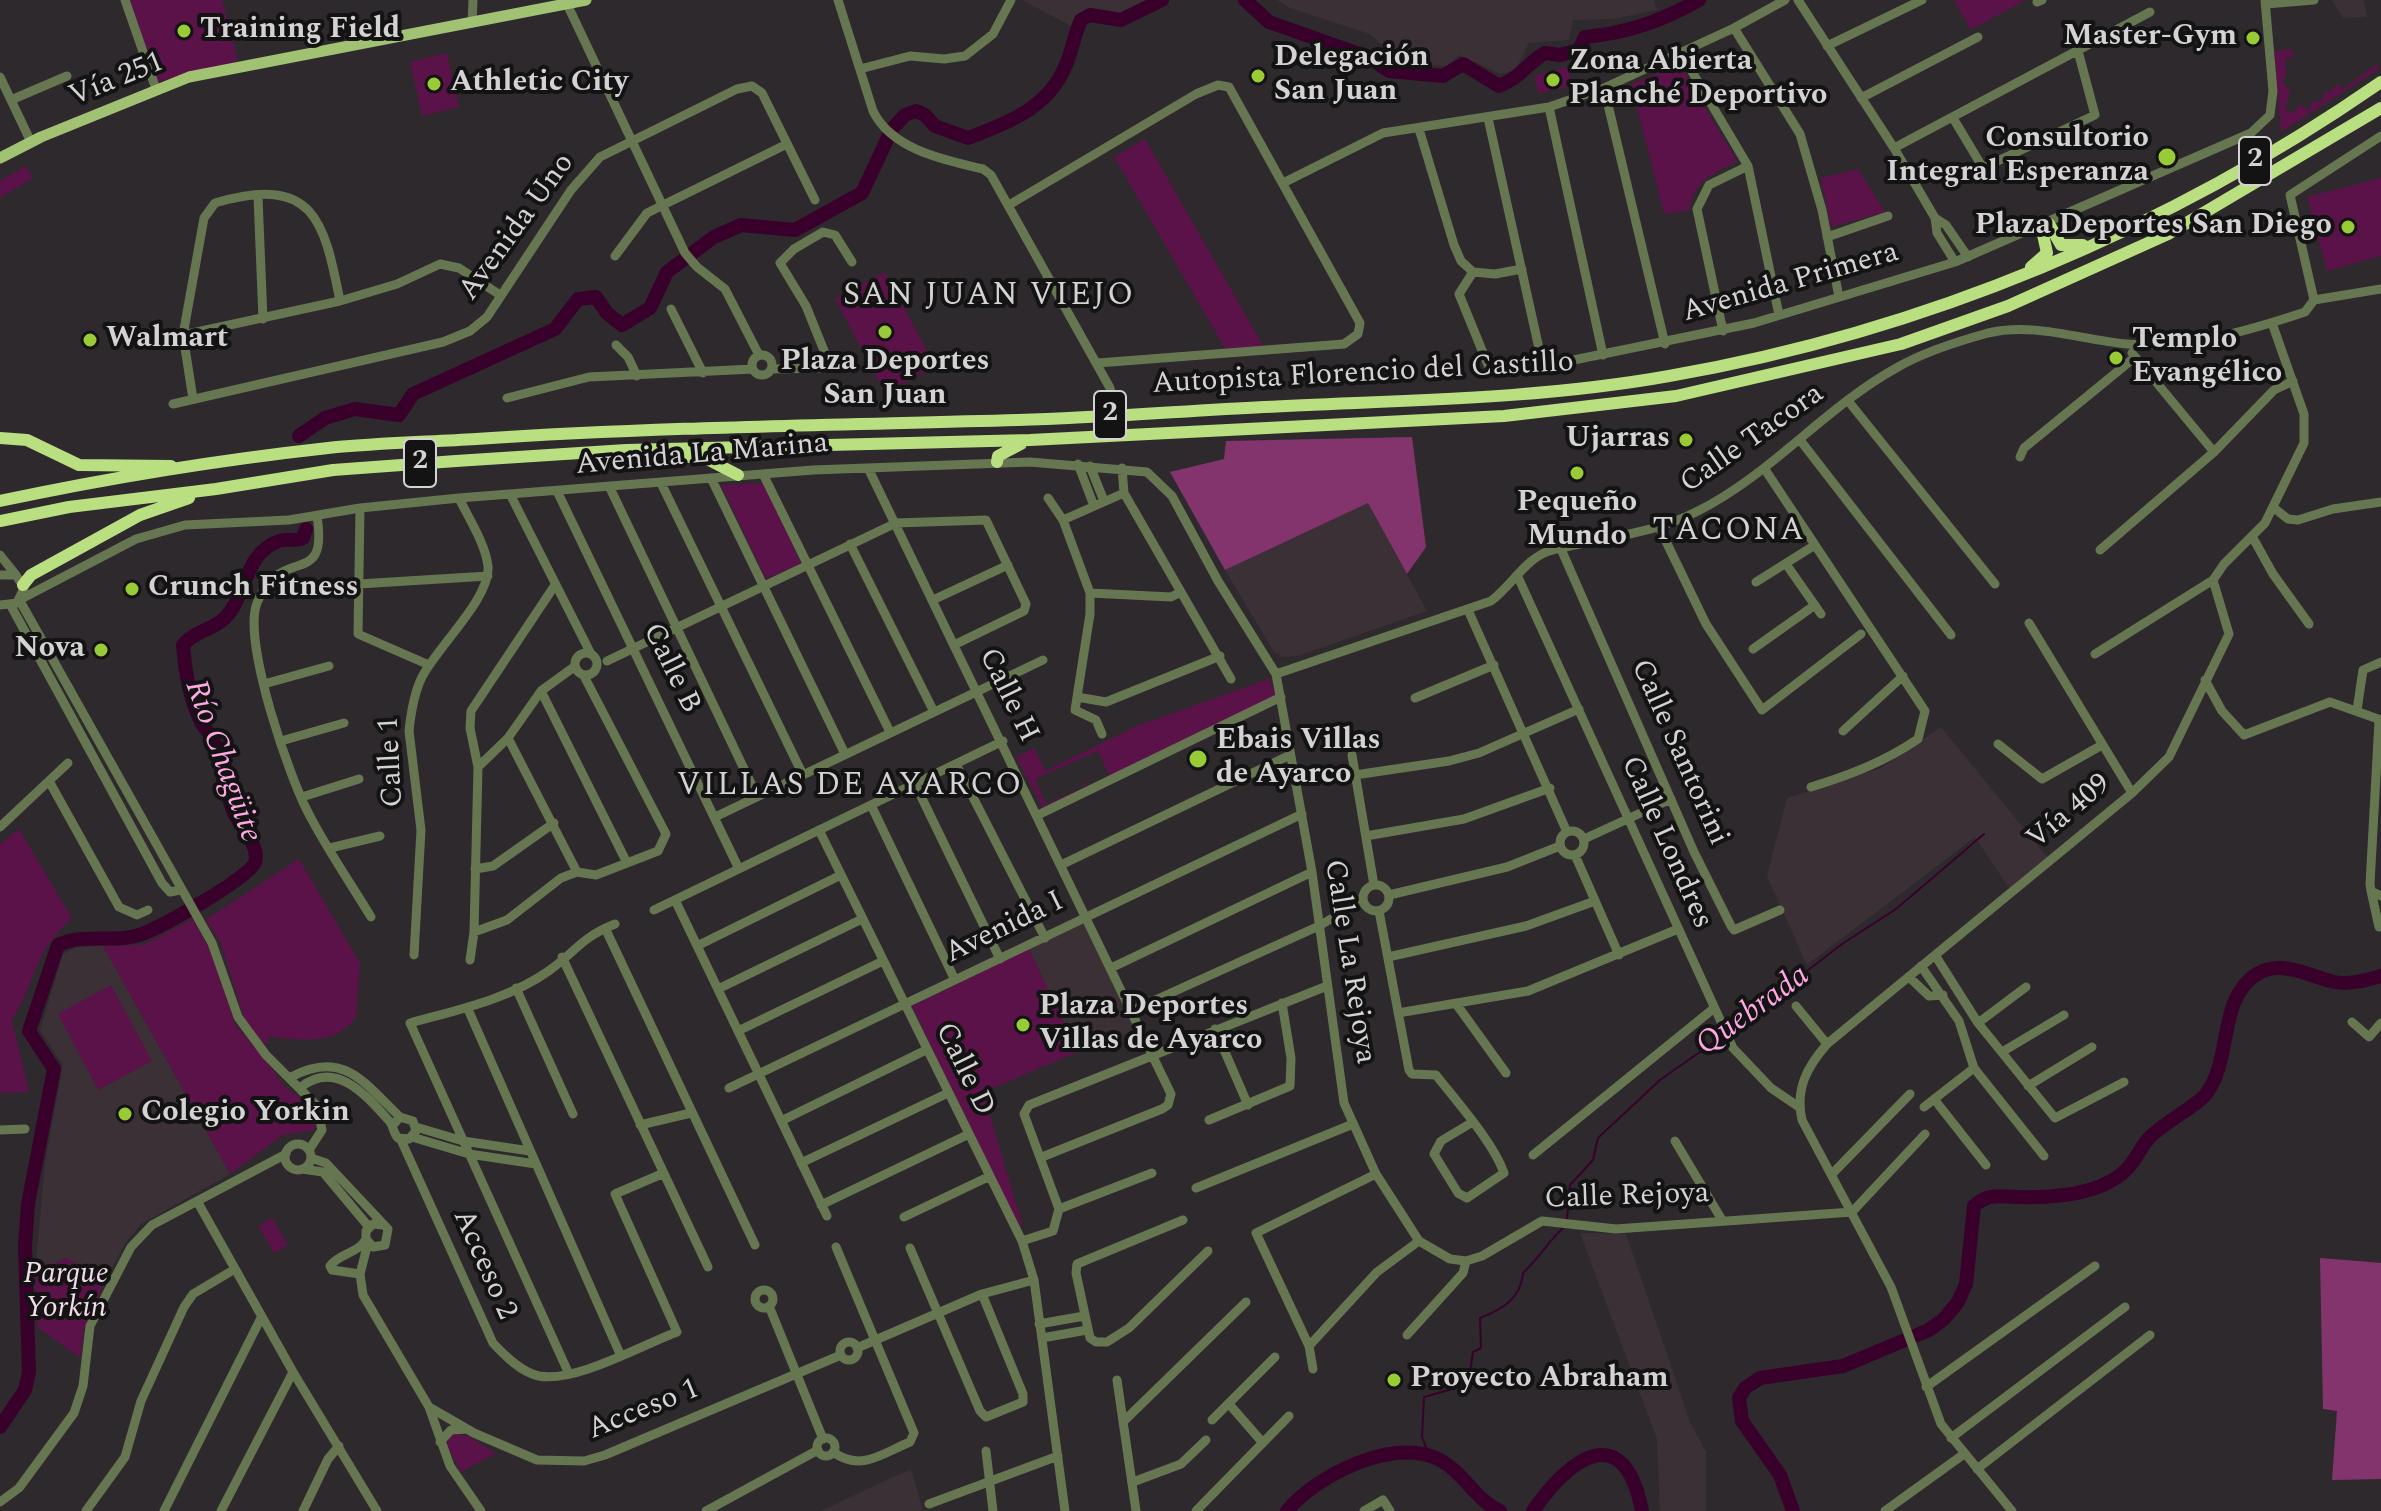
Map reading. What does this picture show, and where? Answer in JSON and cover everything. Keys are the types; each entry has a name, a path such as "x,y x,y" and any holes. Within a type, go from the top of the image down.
{"highway":[{"name":"Autopista Florencio del Castillo","path":"0,501 330,448 776,423 1025,420 1590,388 1673,376 1866,330 2009,281 2123,230 2287,143 2381,82"},
{"name":"Autopista Florencio del Castillo","path":"0,521 69,507 216,489 333,470 626,450 1030,440 1504,416 1594,408 1676,396 1901,344 2008,306 2168,234 2381,108"},
{"path":"2359,123 2381,115"},
{"path":"2045,225 2058,243 2072,247 2123,230"},
{"path":"2009,281 2044,258 2047,243 2045,225"},
{"path":"0,438 27,440 79,465 199,468"},
{"path":"997,462 998,456 1030,440"},
{"path":"626,450 707,459 738,475"},
{"path":"16,595 31,575 140,515 216,489"}],"main road":[{"name":"Vía 251","path":"0,158 156,89 219,70 586,0"}],"street":[{"path":"125,0 156,89"},
{"path":"472,23 473,0"},
{"path":"838,0 873,111 883,127 892,136 944,159 983,169 1009,205 1098,363 1112,395 1106,415"},
{"path":"860,69 910,56 944,59 965,56 993,34 1011,0"},
{"path":"1285,182 1358,142 1383,133 1549,107 1604,88 1734,28 1785,0"},
{"path":"1798,0 1894,148 1935,218 1937,233 1955,262"},
{"path":"1827,46 1922,0"},
{"path":"2266,2 2314,0"},
{"name":"Avenida Primera","path":"1522,269 1540,353 1548,361 1603,355 1723,331 1955,262 2045,225 2263,125 2270,115 2273,91 2266,2"},
{"path":"567,4 687,257 725,289 759,355 770,358 772,369"},
{"path":"1894,148 2150,12"},
{"path":"1734,28 1800,134 1839,297"},
{"path":"1861,98 1978,37"},
{"path":"1953,118 1983,168 2095,115 2078,51"},
{"path":"1681,53 1748,166 1779,315"},
{"path":"11,100 67,76"},
{"path":"0,77 31,142"},
{"path":"1009,205 1196,94 1218,85 1229,87 1285,182 1360,323 1358,334 1344,344 1098,363"},
{"name":"Avenida Uno","path":"173,404 456,338 480,323 581,177 600,157 737,89 752,86 766,99 787,144"},
{"path":"1604,88 1665,344"},
{"path":"1549,107 1603,355"},
{"path":"1419,129 1461,261 1473,272 1495,274 1522,269 1488,118"},
{"path":"2095,654 2213,580 2224,564 2253,538 2274,508 2304,443 2304,414 2272,323 2309,310 2314,300 2290,195 2381,136"},
{"path":"615,256 642,218 787,144 815,200"},
{"path":"1723,331 1697,209 1709,185 1748,166"},
{"path":"258,197 263,319"},
{"path":"193,399 183,335 204,218 211,207 222,201 287,197 315,214 328,244 340,301"},
{"path":"1827,237 1888,216"},
{"path":"1935,218 1946,225 1968,257"},
{"path":"507,398 589,377 753,369 762,375 772,369 831,368 806,306 780,263 794,249 823,232 835,235 852,262"},
{"path":"183,335 340,301 448,264 500,295"},
{"path":"1473,272 1459,294 1488,365"},
{"path":"2314,300 2381,289"},
{"path":"671,309 703,373"},
{"name":"Calle Tacora","path":"1276,674 1491,601 1540,555 1659,527 1694,514 1764,468 1899,366 1990,333 2046,331 2129,345 2201,339 2272,323"},
{"path":"616,345 628,357 637,376"},
{"path":"2129,345 2134,358 2214,452"},
{"path":"753,369 759,355"},
{"path":"2020,457 2024,448 2134,358"},
{"path":"2100,550 2214,452 2274,390 2293,381"},
{"path":"1849,402 1995,584"},
{"path":"1800,440 1951,635"},
{"name":"Avenida La Marina","path":"16,595 37,592 151,533 185,525 317,516 360,508 459,498 610,488 738,475 997,462 1078,464 1147,472 1172,496 1218,581 1276,674"},
{"path":"1078,464 1094,506"},
{"path":"1090,466 1104,501"},
{"name":"Calle H","path":"868,468 935,599 1171,1094 1168,1105 1162,1109 1042,1157"},
{"path":"1122,468 1124,493 1231,679"},
{"path":"1764,468 1925,711 1918,739 1880,763 1811,787"},
{"path":"763,474 889,730"},
{"path":"711,478 844,752"},
{"path":"661,483 802,773"},
{"path":"610,488 756,794"},
{"name":"Calle B","path":"557,491 739,869"},
{"path":"1063,520 1124,493"},
{"path":"474,932 507,920 548,885 577,872 596,875 658,851 666,834 581,675 585,654 583,643 510,494"},
{"path":"359,584 488,576 481,543 459,498"},
{"path":"1048,498 1063,520 1090,593 1077,714 1096,720 1102,734"},
{"path":"2274,508 2288,519 2298,520 2333,509 2381,502"},
{"path":"360,508 358,634 429,665"},
{"path":"317,516 320,537 315,559 271,578 256,605 253,639 281,741 302,797 371,917"},
{"path":"607,661 896,523 986,520 1026,604 1024,611 956,644"},
{"path":"1659,527 1713,637 1762,710 1861,634"},
{"path":"2253,538 2273,574 2309,624"},
{"path":"850,544 933,710"},
{"path":"1756,582 1815,545"},
{"name":"Calle Santorini","path":"1561,549 1671,799 1734,930 1780,910"},
{"path":"0,555 16,595 212,943 238,1017 266,1055 317,1106 322,1121 319,1139 302,1169"},
{"path":"1753,649 1818,610 1786,564"},
{"path":"935,599 1008,565"},
{"path":"0,575 16,595"},
{"name":"Calle 1","path":"414,955 421,830 409,731 416,693 429,665 479,596 488,576"},
{"name":"Calle Londres","path":"1518,577 1733,1048 1771,1088 1799,1107"},
{"name":"Vía 409","path":"1799,1107 1803,1079 1827,1044 2132,793 2169,757 2229,634 2213,580"},
{"path":"470,960 474,932 478,767 470,728 471,711 555,585"},
{"path":"1090,593 1171,597 1181,592"},
{"path":"1468,610 1567,832"},
{"path":"2029,623 2132,793"},
{"path":"478,767 508,738 541,691 581,675 597,662 585,654"},
{"path":"1077,697 1106,702 1220,656"},
{"path":"715,817 889,730 1043,660"},
{"path":"2357,710 2363,670 2381,662"},
{"path":"1415,698 1494,665"},
{"path":"264,684 329,666"},
{"name":"Calle La Rejoya","path":"1276,674 1312,872 1344,1103 1376,1174 1419,1241"},
{"path":"1843,731 1903,676"},
{"path":"2205,680 2236,731 2244,735 2330,702 2380,720 2376,893 2379,927"},
{"path":"541,691 627,863"},
{"path":"1038,815 1281,697"},
{"path":"1355,775 1449,761 1579,709"},
{"path":"281,741 344,723"},
{"path":"508,738 577,872"},
{"path":"654,910 1003,741"},
{"path":"1998,744 2042,779 2102,745"},
{"path":"1061,865 1290,755"},
{"path":"1352,755 1374,885"},
{"path":"0,827 68,763"},
{"path":"956,764 1045,938"},
{"path":"302,797 359,779"},
{"path":"49,781 119,907 137,915 148,910"},
{"path":"915,784 1000,959"},
{"path":"1366,836 1464,819 1550,788"},
{"path":"1584,839 1671,799"},
{"path":"871,805 955,980"},
{"name":"Avenida I","path":"729,1088 1302,814"},
{"path":"475,869 493,866 554,823"},
{"name":"Calle D","path":"819,830 1022,1241 1034,1280 1065,1511"},
{"path":"1575,831 1584,839 1584,847 1575,855 1564,852 1560,846 1561,837 1567,832 1575,831"},
{"path":"330,848 380,836"},
{"path":"1389,895 1507,867 1560,846"},
{"path":"1575,855 1619,955"},
{"path":"1111,968 1312,872"},
{"path":"697,946 841,875"},
{"path":"1374,885 1385,888 1389,895 1386,907 1379,911"},
{"path":"1365,904 1365,892 1374,885"},
{"path":"675,900 827,1216"},
{"path":"1388,957 1526,926 1595,901"},
{"path":"1131,1011 1365,904 1379,911"},
{"path":"1379,911 1409,1070 1412,1074 1436,1075 1471,1123 1504,1173 1467,1198 1458,1193 1434,1154 1441,1141 1471,1123"},
{"path":"718,989 862,919"},
{"path":"569,1374 410,1023 467,1007 516,988 551,969 589,934 610,926 691,1113 755,1245"},
{"path":"1398,1013 1528,991 1678,929"},
{"path":"1935,955 1978,1023 2055,1118 2124,1082"},
{"path":"562,957 708,1267"},
{"path":"738,1031 883,961"},
{"path":"1921,966 1959,1021 1974,1068 2044,1156"},
{"path":"1909,977 1925,994 1943,995"},
{"path":"1022,1241 1053,1231 1059,1209 1025,1109 1039,1099 1327,986"},
{"path":"1978,1023 2026,987"},
{"path":"516,988 573,1114"},
{"path":"1209,1120 1290,1086 1291,1058 1282,1003"},
{"path":"1457,1005 1506,1073"},
{"path":"1796,1006 1827,1044"},
{"path":"467,1007 620,1354"},
{"path":"1533,1155 1713,1009"},
{"path":"2002,1052 2064,1015"},
{"path":"2352,1022 2369,1037 2381,1023"},
{"path":"1215,1029 1248,1105"},
{"path":"2028,1086 2092,1047"},
{"path":"781,1121 926,1050"},
{"path":"291,1077 312,1066 325,1065 369,1083 396,1121 393,1133 401,1140 414,1132 530,1151"},
{"path":"1924,1107 1974,1068"},
{"path":"301,1087 322,1075 349,1083 396,1121"},
{"path":"801,1163 948,1093"},
{"path":"1832,1174 1910,1094"},
{"path":"1934,1099 1986,1165"},
{"path":"1799,1107 1802,1120 1872,1246 1926,1387 1951,1438 2012,1511"},
{"path":"640,1125 691,1113"},
{"path":"396,1121 410,1118 414,1132"},
{"path":"1196,1188 1353,1124"},
{"path":"0,1130 25,1129"},
{"path":"414,1132 469,1154 536,1164"},
{"path":"1852,1212 1925,1134"},
{"path":"821,1205 967,1135"},
{"name":"Acceso 2","path":"401,1140 493,1343 520,1368 538,1376 569,1374 677,1332 615,1194 664,1173"},
{"path":"1675,1141 1722,1220"},
{"path":"0,1502 19,1488 74,1413 83,1386 90,1326 131,1247 152,1225 268,1165 298,1144 326,1163 389,1235 379,1248 365,1257"},
{"path":"286,1154 289,1166"},
{"path":"268,1165 323,1172 369,1227 365,1257 360,1274 332,1270 330,1266 334,1260 359,1249 367,1241"},
{"path":"1059,1209 1152,1173"},
{"path":"1313,1369 1309,1346 1256,1233 1376,1174"},
{"path":"904,1217 988,1177"},
{"path":"197,1201 261,1318 377,1511"},
{"name":"Calle Rejoya","path":"1466,1261 1494,1250 1542,1221 1616,1229 1852,1212"},
{"path":"1183,1220 1077,1264 1087,1330 1096,1342 1119,1336 1208,1251"},
{"path":"369,1227 383,1225"},
{"path":"367,1241 379,1248"},
{"path":"1309,1346 1377,1272 1419,1241 1450,1259 1466,1261 1463,1273 1407,1335"},
{"path":"818,1450 825,1455 833,1452 856,1463 913,1438 913,1429 836,1247"},
{"path":"910,1248 980,1411 986,1417 1017,1406 1023,1402 1023,1394 982,1294"},
{"path":"1926,1387 2095,1266"},
{"path":"86,1511 125,1457 141,1401 184,1307 193,1294 235,1269"},
{"name":"Acceso 1","path":"360,1274 363,1295 429,1407 467,1429 537,1460 584,1461 841,1355 841,1348 847,1343 857,1348 875,1340"},
{"path":"875,1340 982,1294 1034,1280"},
{"path":"1125,1420 1246,1302"},
{"path":"706,1511 818,1450 823,1439 769,1306"},
{"path":"1951,1438 2125,1307"},
{"path":"1039,1324 1084,1316"},
{"path":"164,1511 261,1318"},
{"path":"1042,1338 1087,1330"},
{"path":"1977,1469 2150,1335"},
{"path":"1212,1420 1275,1357"},
{"path":"221,1511 293,1372"},
{"path":"1117,1380 1136,1511"},
{"path":"1229,1404 1263,1443"},
{"path":"429,1407 450,1466 481,1511"},
{"path":"1199,1510 1289,1416"},
{"path":"440,1442 451,1430 467,1429"},
{"path":"823,1439 833,1441 833,1452"},
{"path":"1133,1482 1181,1464 1206,1440"},
{"path":"303,1511 328,1459 339,1446"},
{"path":"986,1451 993,1511"},
{"path":"1885,1511 1964,1454"},
{"path":"929,1504 1058,1456"},
{"path":"1364,1511 1383,1500 1390,1511"}],"shaded area":[{"path":"1022,0 1151,0 1120,15 1089,12 1073,27"},
{"path":"1277,0 1654,0 1657,10 1613,19 1573,20 1569,40 1529,43 1516,69 1501,74 1459,55 1447,66 1402,63 1370,34 1290,8"},
{"path":"2332,0 2364,0 2367,17 2343,18"},
{"path":"1412,437 1426,547 1407,574 1368,503 1225,570 1170,472 1224,459 1226,441"},
{"path":"1368,503 1427,611 1298,656 1283,657 1274,652 1225,570"},
{"path":"1941,727 2047,857 2009,888 1975,837 1807,965 1767,876 1787,798 1881,768"},
{"path":"1085,922 1135,1030 1078,1052 1029,949"},
{"name":"Colegio Yorkin","path":"103,946 230,1174 141,1224 126,1242 106,1279 66,1258 35,1274 45,1163 63,1065 40,1030 63,954 76,947"},
{"path":"1580,1233 1626,1234 1690,1422 1706,1452 1706,1511 1660,1511 1657,1439"},
{"path":"2320,1258 2381,1263 2381,1479 2332,1480 2337,1411 2323,1409"},
{"path":"911,1469 923,1511 821,1511 891,1478"}],"green space":[{"name":"Training Field","path":"128,0 222,0 238,61 155,83"},
{"path":"1954,0 2025,0 1971,30"},
{"path":"2292,49 2293,57 2285,58 2286,77 2282,80 2290,92 2285,109 2294,113 2299,105 2310,110 2312,102 2322,101 2323,95 2339,84 2343,89 2377,64 2379,69 2281,132 2274,51"},
{"name":"Athletic City","path":"447,53 459,107 422,116 410,62"},
{"path":"1680,65 1737,161 1700,185 1690,210 1664,214 1631,84"},
{"name":"Zona Abierta Planché Deportivo","path":"1568,67 1572,86 1538,93 1534,75"},
{"path":"1145,139 1265,349 1226,350 1114,157"},
{"path":"26,166 33,178 0,198 0,181"},
{"path":"1858,169 1885,212 1831,227 1821,178"},
{"name":"Plaza Deportes San Diego","path":"2381,178 2381,256 2327,271 2307,197"},
{"name":"Plaza Deportes San Juan","path":"885,272 935,366 885,393 835,299"},
{"path":"763,483 801,563 766,579 721,485"},
{"path":"1269,679 1277,697 1043,808 1016,757 1034,748 1045,771 1137,726","holes":["1098,751 1109,775 1088,786 1085,780 1084,787 1046,804 1035,779"]},
{"path":"19,829 72,918 49,944 12,1020 29,1092 0,1093 0,844"},
{"path":"299,859 360,963 356,1017 347,1027 328,1037 269,1037 266,1046 245,1020 220,941 205,920"},
{"path":"193,919 211,953 235,1024 287,1089 306,1102 314,1117 315,1130 283,1135 230,1174 103,946 143,945"},
{"path":"1029,949 1078,1052 983,1092 1023,1227 1015,1222 912,1006"},
{"path":"111,985 152,1061 98,1090 58,1014"},
{"path":"272,1218 288,1245 274,1253 258,1226"},
{"name":"Parque Yorkín","path":"66,1258 106,1279 83,1332 81,1358 38,1328 35,1274"},
{"path":"453,1434 468,1436 496,1453 461,1472 446,1444"}],"waterway":[{"name":"Río Chagüite","path":"299,436 325,418 355,409 399,415 413,394 555,329 578,299 596,297 607,313 622,325 650,308 667,272 714,237 741,225 795,230 862,193 892,129 905,115 916,111 925,115 935,126 968,138 997,127 1037,104 1058,81 1081,20 1090,15 1121,20 1162,0"},
{"name":"Río Chagüite","path":"1245,0 1269,22 1368,57 1389,71 1443,76 1463,64 1499,86 1545,53 1560,55 1579,50 1585,37 1644,25 1699,0"},
{"name":"Río Chagüite","path":"0,1427 25,1390 29,1372 25,1246 28,1204 54,1069 29,1031 58,945 80,939 142,934 222,890 255,862 255,850 231,805 216,744 193,704 183,645 225,618 259,555 279,541 303,538 306,529"},
{"name":"Quebrada","path":"1729,1031 1842,944 1896,909 1984,834"},
{"path":"1793,1511 1780,1475 1742,1421 1739,1398 1745,1388 1760,1378 1843,1366 1929,1330 1944,1319 1958,1302 1966,1284 1974,1206 1995,1196 2047,1197 2077,1193 2118,1177 2149,1138 2206,1094 2220,1064 2236,998 2244,985 2257,974 2286,968 2346,983 2381,976"},
{"name":"Quebrada","path":"1567,1219 1570,1185 1593,1160 1598,1138 1660,1080 1724,1035"},
{"name":"Quebrada","path":"1430,1457 1422,1437 1424,1397 1463,1386 1469,1379 1473,1352 1481,1348 1480,1318 1514,1297 1523,1273 1563,1228"},
{"path":"1287,1511 1336,1473 1378,1456 1400,1453 1420,1453 1447,1464 1483,1500 1500,1511"},
{"path":"1533,1511 1563,1475 1595,1456 1609,1456 1623,1464 1634,1482 1642,1511"}],"place":[{"name":"Training Field","path":"184,31"},
{"name":"Master-Gym","path":"2253,38"},
{"name":"Delegación San Juan","path":"1258,76"},
{"name":"Zona Abierta Planché Deportivo","path":"1553,80"},
{"name":"Athletic City","path":"434,84"},
{"name":"Consultorio Integral Esperanza","path":"2167,157"},
{"name":"Plaza Deportes San Diego","path":"2348,227"},
{"name":"Plaza Deportes San Juan","path":"885,332"},
{"name":"Walmart","path":"90,340"},
{"name":"Templo Evangélico","path":"2116,358"},
{"name":"Ujarras","path":"1686,440"},
{"name":"Pequeño Mundo","path":"1577,473"},
{"name":"Crunch Fitness","path":"132,589"},
{"name":"Nova","path":"101,650"},
{"name":"Ebais Villas de Ayarco","path":"1198,759"},
{"name":"Plaza Deportes Villas de Ayarco","path":"1023,1025"},
{"name":"Colegio Yorkin","path":"125,1114"},
{"name":"Proyecto Abraham","path":"1394,1380"}],"district":[{"name":"SAN JUAN VIEJO","path":"989,298"},
{"name":"TACONA","path":"1729,533"},
{"name":"VILLAS DE AYARCO","path":"850,788"}]}
